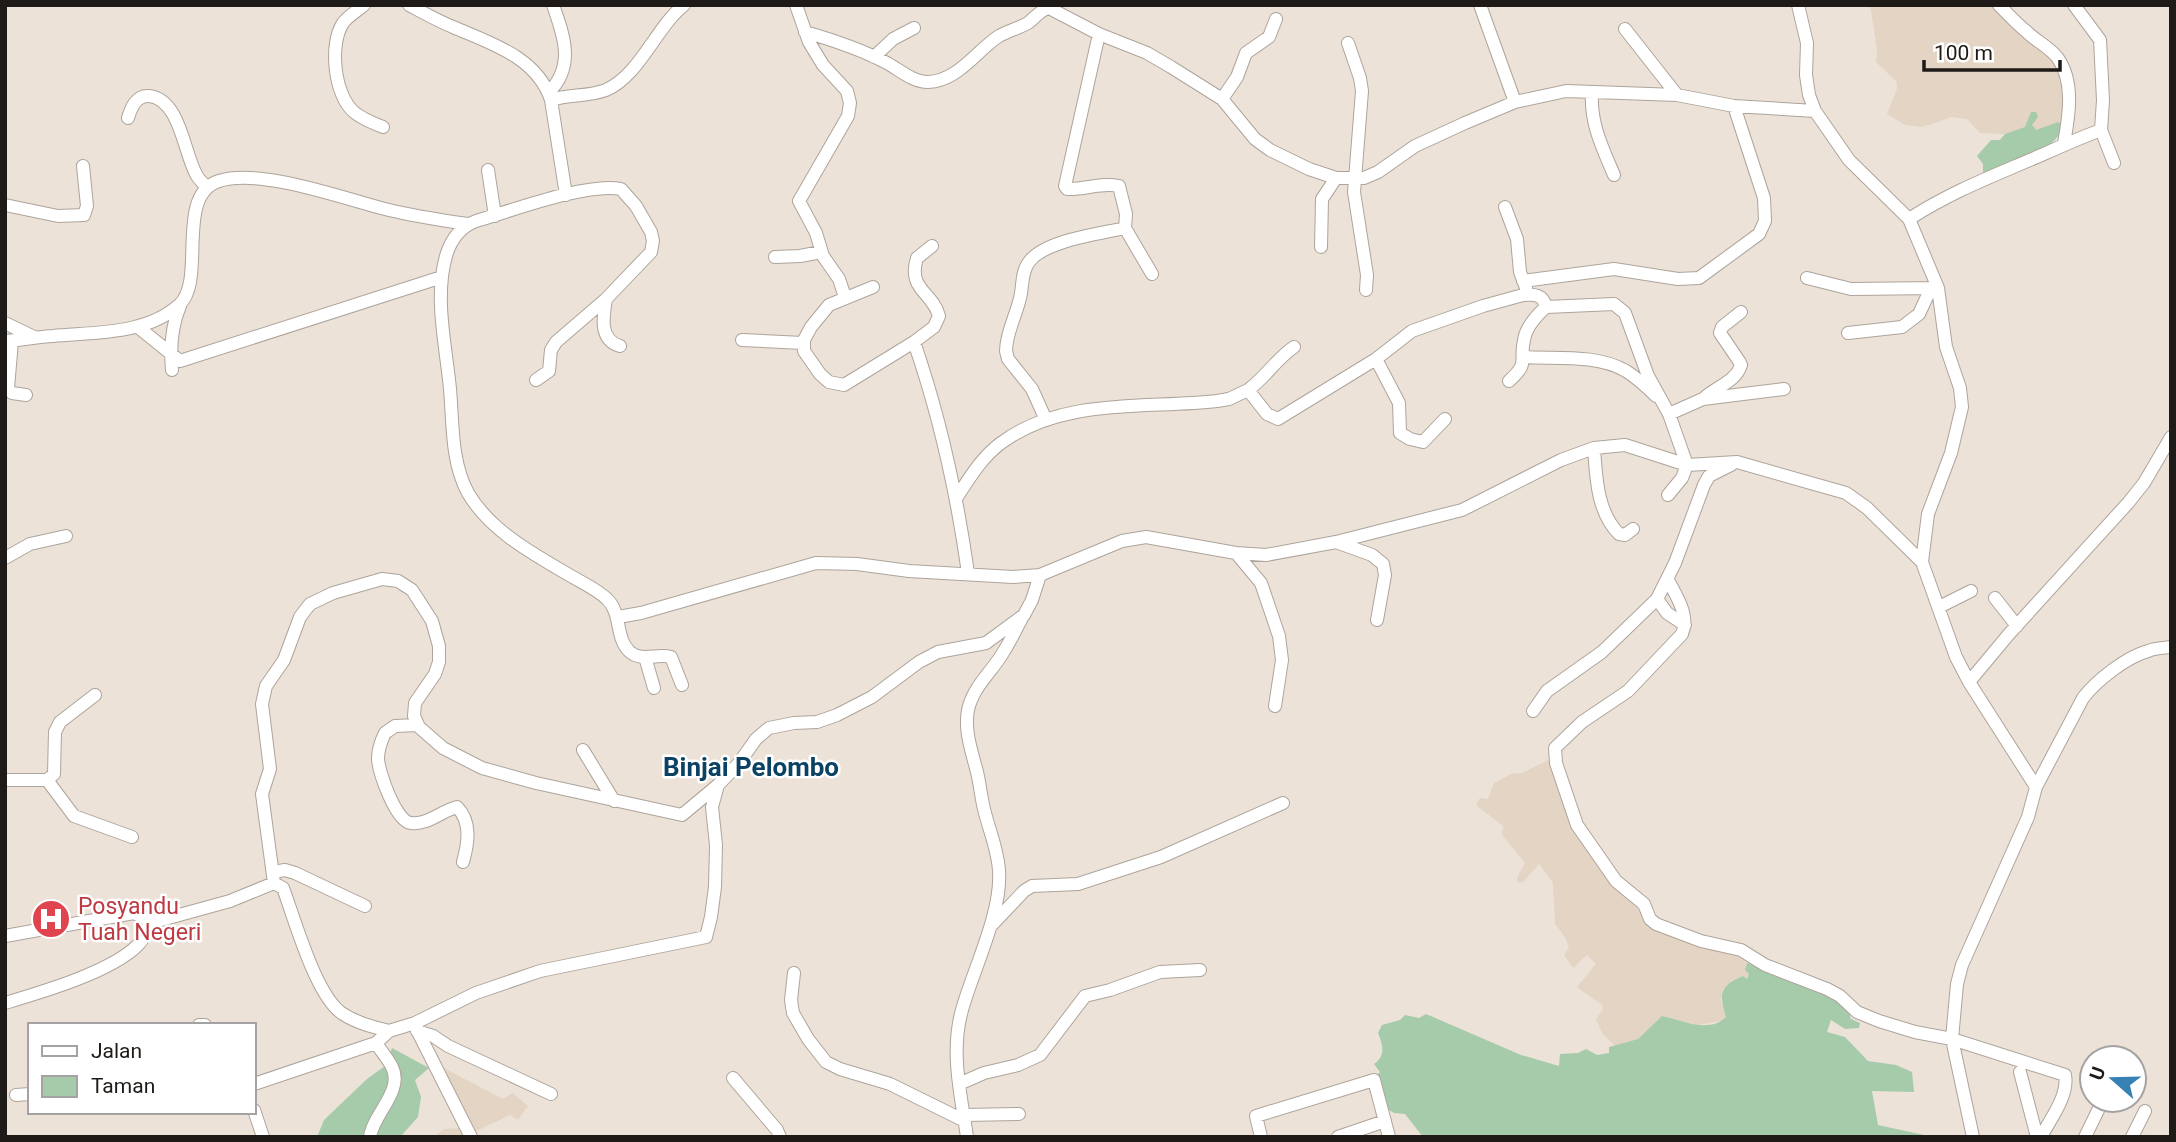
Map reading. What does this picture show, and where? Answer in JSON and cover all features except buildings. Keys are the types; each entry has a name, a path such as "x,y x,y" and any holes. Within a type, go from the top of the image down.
{"street":[{"path":"364,5 343,24 337,36 335,62 338,83 345,101 355,114 383,127"},
{"path":"409,5 507,51 532,70 550,96 566,195"},
{"path":"550,96 567,53 553,5"},
{"path":"550,96 591,94 613,86 647,50 683,5"},
{"path":"796,5 805,32 823,65 846,91 850,103 848,116 799,198 800,206 816,233 821,252 839,279 845,297"},
{"path":"1479,5 1515,102"},
{"path":"1798,5 1807,43 1806,75 1809,95 1815,111 1849,160 1909,219 1935,288 1947,347 1960,387 1962,407 1951,453 1928,514 1922,562"},
{"path":"1999,5 2061,63 2070,101 2064,143"},
{"path":"2074,5 2100,40 2104,100 2101,130 2114,163"},
{"path":"805,32 846,45 917,80 928,82 942,80 954,74 1000,36 1026,24 1046,9 1054,10 1099,34 1147,53 1222,99 1255,139 1270,150 1308,169 1336,178 1364,178 1432,138 1515,102 1566,91 1677,95 1734,106 1815,111"},
{"path":"1222,99 1237,77 1246,53 1269,37 1276,19"},
{"path":"874,57 893,39 914,28"},
{"path":"1625,29 1677,95"},
{"path":"1099,34 1065,186 1075,189 1111,184 1119,186 1126,214 1125,228 1152,274"},
{"path":"1348,43 1360,78 1362,102 1354,179 1367,275 1366,290"},
{"path":"1592,92 1596,132 1614,175"},
{"path":"128,118 135,102 143,96 152,96 161,101 180,129 196,175 207,187"},
{"path":"1523,281 1614,269 1678,279 1699,278 1759,234 1765,220 1764,198 1734,106"},
{"path":"1909,219 1942,198 2064,143 2101,130"},
{"path":"5,205 58,216 83,215 87,206 83,166"},
{"path":"488,170 495,216"},
{"path":"172,370 173,326 189,286 197,206 207,187 222,180 240,177 263,180 386,209 468,224"},
{"path":"1321,247 1322,199 1336,178"},
{"path":"536,380 550,371 551,350 556,342 606,299 626,276 649,256 653,245 651,232 628,194 621,189 603,188 566,195 468,224 449,247 442,277 453,433 460,474 469,495 496,526 527,551 604,596 618,617 627,649 632,654 645,657 671,657 682,685"},
{"path":"1505,207 1517,239 1523,281 1529,294"},
{"path":"1046,420 1039,401 1011,363 1006,351 1021,297 1025,269 1035,256 1056,245 1125,228"},
{"path":"873,287 826,307 806,334 803,343 805,353 820,374 830,382 840,385 853,381 934,327 939,316 937,309 918,288 915,275 917,258 932,246"},
{"path":"775,257 821,252"},
{"path":"138,327 180,362 442,277"},
{"path":"1807,278 1851,289 1935,288"},
{"path":"1848,333 1902,327 1919,314 1935,288"},
{"path":"1248,390 1267,414 1278,419 1424,326 1529,294 1541,297 1546,307"},
{"path":"606,299 604,329 610,341 620,346"},
{"path":"26,395 13,394 8,388 9,341 138,327 160,318 182,303"},
{"path":"1509,382 1521,369 1525,335 1532,322 1546,307 1614,304 1620,307 1625,313 1648,376 1667,409 1687,465 1682,478 1668,495"},
{"path":"1703,399 1739,371 1739,361 1720,331 1741,312"},
{"path":"5,323 34,337"},
{"path":"743,340 803,343"},
{"path":"914,342 924,369 957,497 968,573"},
{"path":"957,497 974,470 1002,442 1046,420 1126,405 1229,399 1248,390 1294,347"},
{"path":"1524,357 1609,364 1628,372 1667,409"},
{"path":"1376,359 1399,403 1399,428 1404,436 1423,442 1445,419"},
{"path":"1667,409 1703,399 1784,389"},
{"path":"1969,682 2144,483 2171,437"},
{"path":"618,617 816,564 857,564 1013,578 1040,575 1122,541 1146,537 1236,553 1266,555 1336,542 1462,510 1561,460 1594,449 1625,445 1687,465 1737,462 1846,493 1867,508 1922,562 1956,657 1969,682 2036,786"},
{"path":"1594,449 1605,515 1619,534 1625,535 1633,529"},
{"path":"1533,711 1546,691 1602,652 1657,599 1668,580 1704,485 1710,476 1737,462"},
{"path":"5,558 30,544 66,536"},
{"path":"1336,542 1372,555 1383,564 1385,575 1377,620"},
{"path":"1236,553 1261,583 1279,636 1282,668 1275,706"},
{"path":"967,1137 956,1055 958,1029 990,928 1000,875 970,747 968,708 977,688 1004,653 1032,600 1040,575"},
{"path":"718,785 712,807 716,845 715,887 712,917 706,937 540,971 476,993 416,1027 389,1031 360,1023 342,1014 332,1005 319,984 283,888 273,878 262,797 270,764 262,698 266,685 284,660 300,617 310,604 332,593 382,579 398,581 412,590 432,621 440,655 435,674 415,703 414,716 417,725 443,748 471,764 536,783 682,816 718,785 739,763 756,739 769,728 817,722 837,715 872,697 929,657 953,648 986,643 1024,615"},
{"path":"1668,580 1680,603 1685,625 1678,639 1628,691 1582,722 1555,748 1556,763 1577,825 1616,881 1644,904 1650,919 1657,924 1701,942 1741,950 1765,965 1827,989 1840,996 1857,1012 1879,1021 1952,1039 2065,1075 2063,1096 2039,1137"},
{"path":"1939,607 1971,591"},
{"path":"1995,598 2017,626"},
{"path":"1657,599 1667,613 1685,625"},
{"path":"1973,1137 1952,1039 1954,1002 1962,965 2028,817 2036,786 2071,717 2091,688 2113,670 2147,651 2171,647"},
{"path":"645,657 654,688"},
{"path":"5,780 47,780 54,774 55,732 60,722 95,695"},
{"path":"417,725 395,726 385,733 378,759 382,779 397,814 407,822 413,824 427,820 457,807 461,811 468,837 463,862"},
{"path":"583,750 614,801"},
{"path":"47,780 74,816 132,837"},
{"path":"990,928 1024,891 1032,886 1078,884 1161,858 1283,803"},
{"path":"5,936 134,913 150,921 230,901 285,870 365,906"},
{"path":"5,1003 51,988 122,957 140,943 150,921"},
{"path":"959,1084 1040,1055 1085,996 1160,972 1200,970"},
{"path":"794,973 790,1000 793,1013 807,1039 826,1062 890,1084 964,1118 1019,1114"},
{"path":"416,1027 448,1046 551,1094"},
{"path":"416,1027 471,1137"},
{"path":"256,1083 376,1043 389,1031"},
{"path":"370,1137 373,1124 394,1081 393,1069 376,1043"},
{"path":"2020,1072 2039,1137"},
{"path":"733,1078 780,1137"},
{"path":"1261,1137 1256,1116 1374,1080 1390,1137"},
{"path":"255,1114 263,1137"},
{"path":"2085,1137 2096,1114"},
{"path":"2132,1137 2144,1114"},
{"path":"1338,1137 1385,1121"}],"shaded area":[{"path":"1870,5 1994,5 2055,59 2065,91 2063,126 2058,122 2036,131 2032,125 2005,134 1980,133 1967,119 1952,117 1922,127 1905,125 1887,114 1897,82 1876,62 1877,49"},
{"path":"1549,760 1570,815 1642,915 1725,948 1747,963 1747,979 1743,976 1732,980 1723,989 1721,1002 1726,1017 1721,1021 1697,1025 1662,1016 1638,1039 1618,1045 1614,1045 1602,1033 1596,1019 1603,1009 1602,1005 1577,987 1596,964 1587,955 1573,968 1564,955 1569,947 1555,924 1553,883 1539,864 1523,882 1518,883 1517,878 1525,863 1502,835 1503,826 1476,805 1480,798 1488,799 1494,783"},
{"path":"438,1065 503,1099 513,1093 528,1106 518,1120 510,1115 474,1132 476,1137 434,1137 444,1129 461,1128"}],"green space":[{"path":"2031,112 2036,112 2038,117 2032,125 2036,130 2058,122 2063,126 2058,136 2041,151 1983,173 1983,164 1977,156 1991,140 2000,140 2005,134 2025,127"},
{"path":"1747,963 1839,1000 1848,1009 1851,1019 1860,1023 1859,1028 1845,1029 1831,1020 1827,1032 1845,1037 1868,1061 1896,1065 1912,1072 1914,1092 1872,1091 1878,1125 1933,1137 1423,1137 1405,1114 1387,1109 1377,1075 1380,1072 1374,1064 1382,1050 1378,1033 1382,1025 1400,1020 1405,1015 1419,1018 1426,1014 1521,1055 1559,1066 1560,1054 1578,1053 1586,1049 1597,1055 1609,1053 1609,1047 1638,1039 1662,1016 1704,1025 1719,1022 1726,1017 1722,1003 1725,987 1743,976 1747,979"},
{"path":"392,1048 429,1068 415,1080 421,1097 418,1117 400,1137 317,1137 324,1120 367,1079 385,1066"}],"place":[{"name":"Posyandu Tuah Negeri","path":"51,919"}],"district":[{"name":"Binjai Pelombo","path":"751,767"}]}
